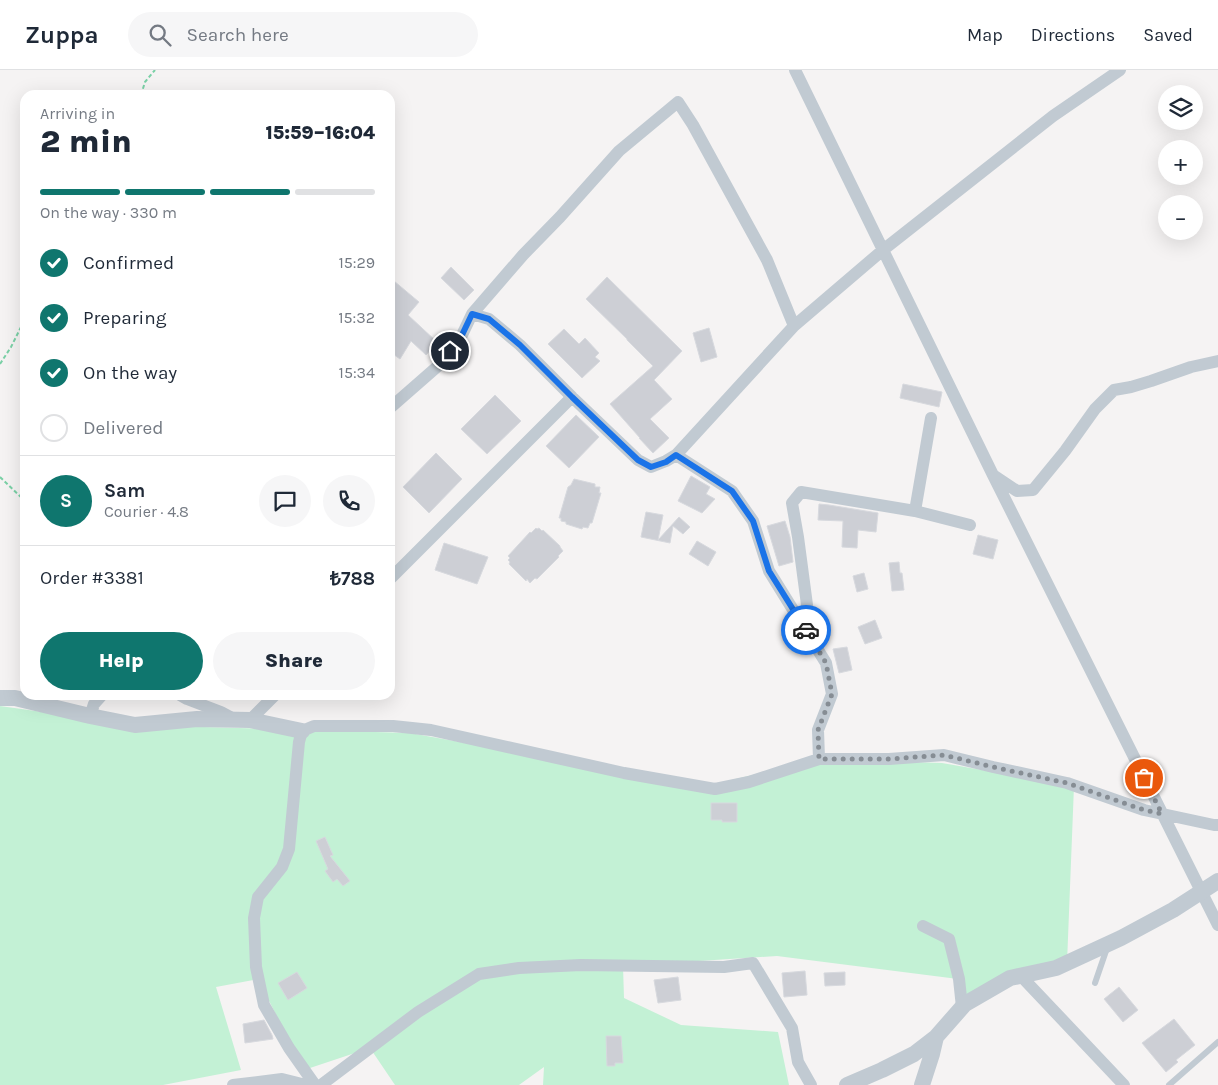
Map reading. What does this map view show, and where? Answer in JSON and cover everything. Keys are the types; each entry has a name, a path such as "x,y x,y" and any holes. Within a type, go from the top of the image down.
{"street":[{"path":"795,70 993,475 1218,925"},
{"path":"472,314 489,319 520,345 638,460 651,467 666,462 676,455 794,326 884,250 1052,116 1120,70"},
{"path":"395,404 438,366 462,335 472,314 523,255 619,151 678,102 693,124 767,260 794,326"},
{"path":"993,475 1017,491 1033,490 1065,451 1095,409 1114,390 1145,383 1191,367 1218,361"},
{"path":"395,575 572,397"},
{"path":"915,511 931,418"},
{"path":"676,455 732,491 753,521 769,571 826,663 832,694 818,730 819,759"},
{"path":"812,640 792,503 801,492 915,511 970,525"},
{"path":"0,698 20,699"},
{"path":"23,700 135,725 198,719 242,719 268,700"},
{"path":"90,716 94,704 98,700"},
{"path":"190,700 242,719 302,731 314,726 394,726 431,730 624,773 715,789 749,782 819,759 889,759 944,755 1067,783 1144,810 1218,825"},
{"path":"302,731 299,742 289,849 282,867 258,897 254,918 256,967 264,1005 289,1048 315,1085"},
{"path":"847,1085 914,1054 936,1037 965,1004 1010,978 1056,968 1108,944 1173,910 1218,882"},
{"path":"923,926 950,939 959,979 962,1007"},
{"path":"321,1085 418,1012 479,974 519,968 581,965 724,967 753,963 792,1028 798,1062 811,1085"},
{"path":"1020,975 1124,1085"},
{"path":"922,1085 936,1037"},
{"path":"233,1085 282,1078 306,1085"}],"lane":[{"path":"1096,983 1108,944"},
{"path":"1169,1085 1218,1042"}],"path":[{"path":"143,90 145,82 155,70"},
{"path":"0,364 20,328"},
{"path":"0,477 20,496"}],"green space":[{"path":"0,706 135,725 410,733 706,786 819,759 942,763 1074,786 1067,963 965,1004 958,979 777,956 623,966 624,998 681,1025 778,1032 789,1085 543,1085 544,1067 519,1085 395,1085 370,1048 304,1070 258,979 216,987 241,1070 163,1085 0,1085"}],"building":[{"path":"451,267 474,290 464,300 441,278"},
{"path":"607,277 682,351 654,380 672,399 650,419 669,438 653,453 610,404 653,366 586,299"},
{"path":"395,282 419,302 408,315 437,342 426,355 411,341 400,359 395,356"},
{"path":"709,328 717,357 701,362 693,333"},
{"path":"564,329 579,344 585,338 599,353 595,357 600,361 582,378 548,344"},
{"path":"903,384 942,392 939,407 900,398"},
{"path":"495,395 521,421 487,454 461,429"},
{"path":"576,415 599,437 569,468 546,446"},
{"path":"436,453 462,479 429,513 403,487"},
{"path":"691,476 710,487 706,494 715,499 702,513 678,501"},
{"path":"574,479 600,487 599,493 601,493 592,523 590,523 588,528 583,527 582,529 566,524 566,522 561,521 561,518 559,518 568,487"},
{"path":"819,504 878,513 876,532 858,530 857,548 842,547 843,521 818,520"},
{"path":"646,512 663,515 658,540 679,517 690,527 683,534 673,526 670,543 641,537"},
{"path":"785,521 790,537 793,562 779,566 767,526"},
{"path":"536,528 543,530 563,551 537,579 535,578 530,583 509,564 508,560 510,558 508,556"},
{"path":"978,535 998,540 993,559 973,554"},
{"path":"697,541 716,552 708,566 689,554"},
{"path":"444,543 488,557 477,584 435,570"},
{"path":"899,562 904,590 892,591 889,563"},
{"path":"864,573 868,589 857,592 853,576"},
{"path":"875,620 882,638 865,644 858,627"},
{"path":"847,647 852,670 839,673 833,649"},
{"path":"711,803 737,803 737,822 711,820"},
{"path":"325,837 333,855 330,856 350,881 343,886 337,879 333,882 325,871 328,869 316,841"},
{"path":"805,971 807,995 784,997 782,973"},
{"path":"297,972 307,988 288,1000 278,983"},
{"path":"845,972 845,985 825,986 824,973"},
{"path":"678,977 681,1000 658,1003 654,980"},
{"path":"1119,987 1138,1010 1123,1022 1104,999"},
{"path":"1174,1019 1195,1045 1176,1060 1178,1062 1166,1072 1142,1043"},
{"path":"264,1020 273,1039 245,1043 243,1024"},
{"path":"606,1036 621,1036 623,1063 607,1066"}],"way so far":[{"path":"806,630 826,663 832,694 818,730 819,759 889,759 944,755 1067,783 1144,810 1162,814 1144,778"}],"route":[{"path":"450,351 462,335 472,314 489,319 520,345 638,460 651,467 666,462 676,455 732,491 753,521 769,571 806,630"}]}
